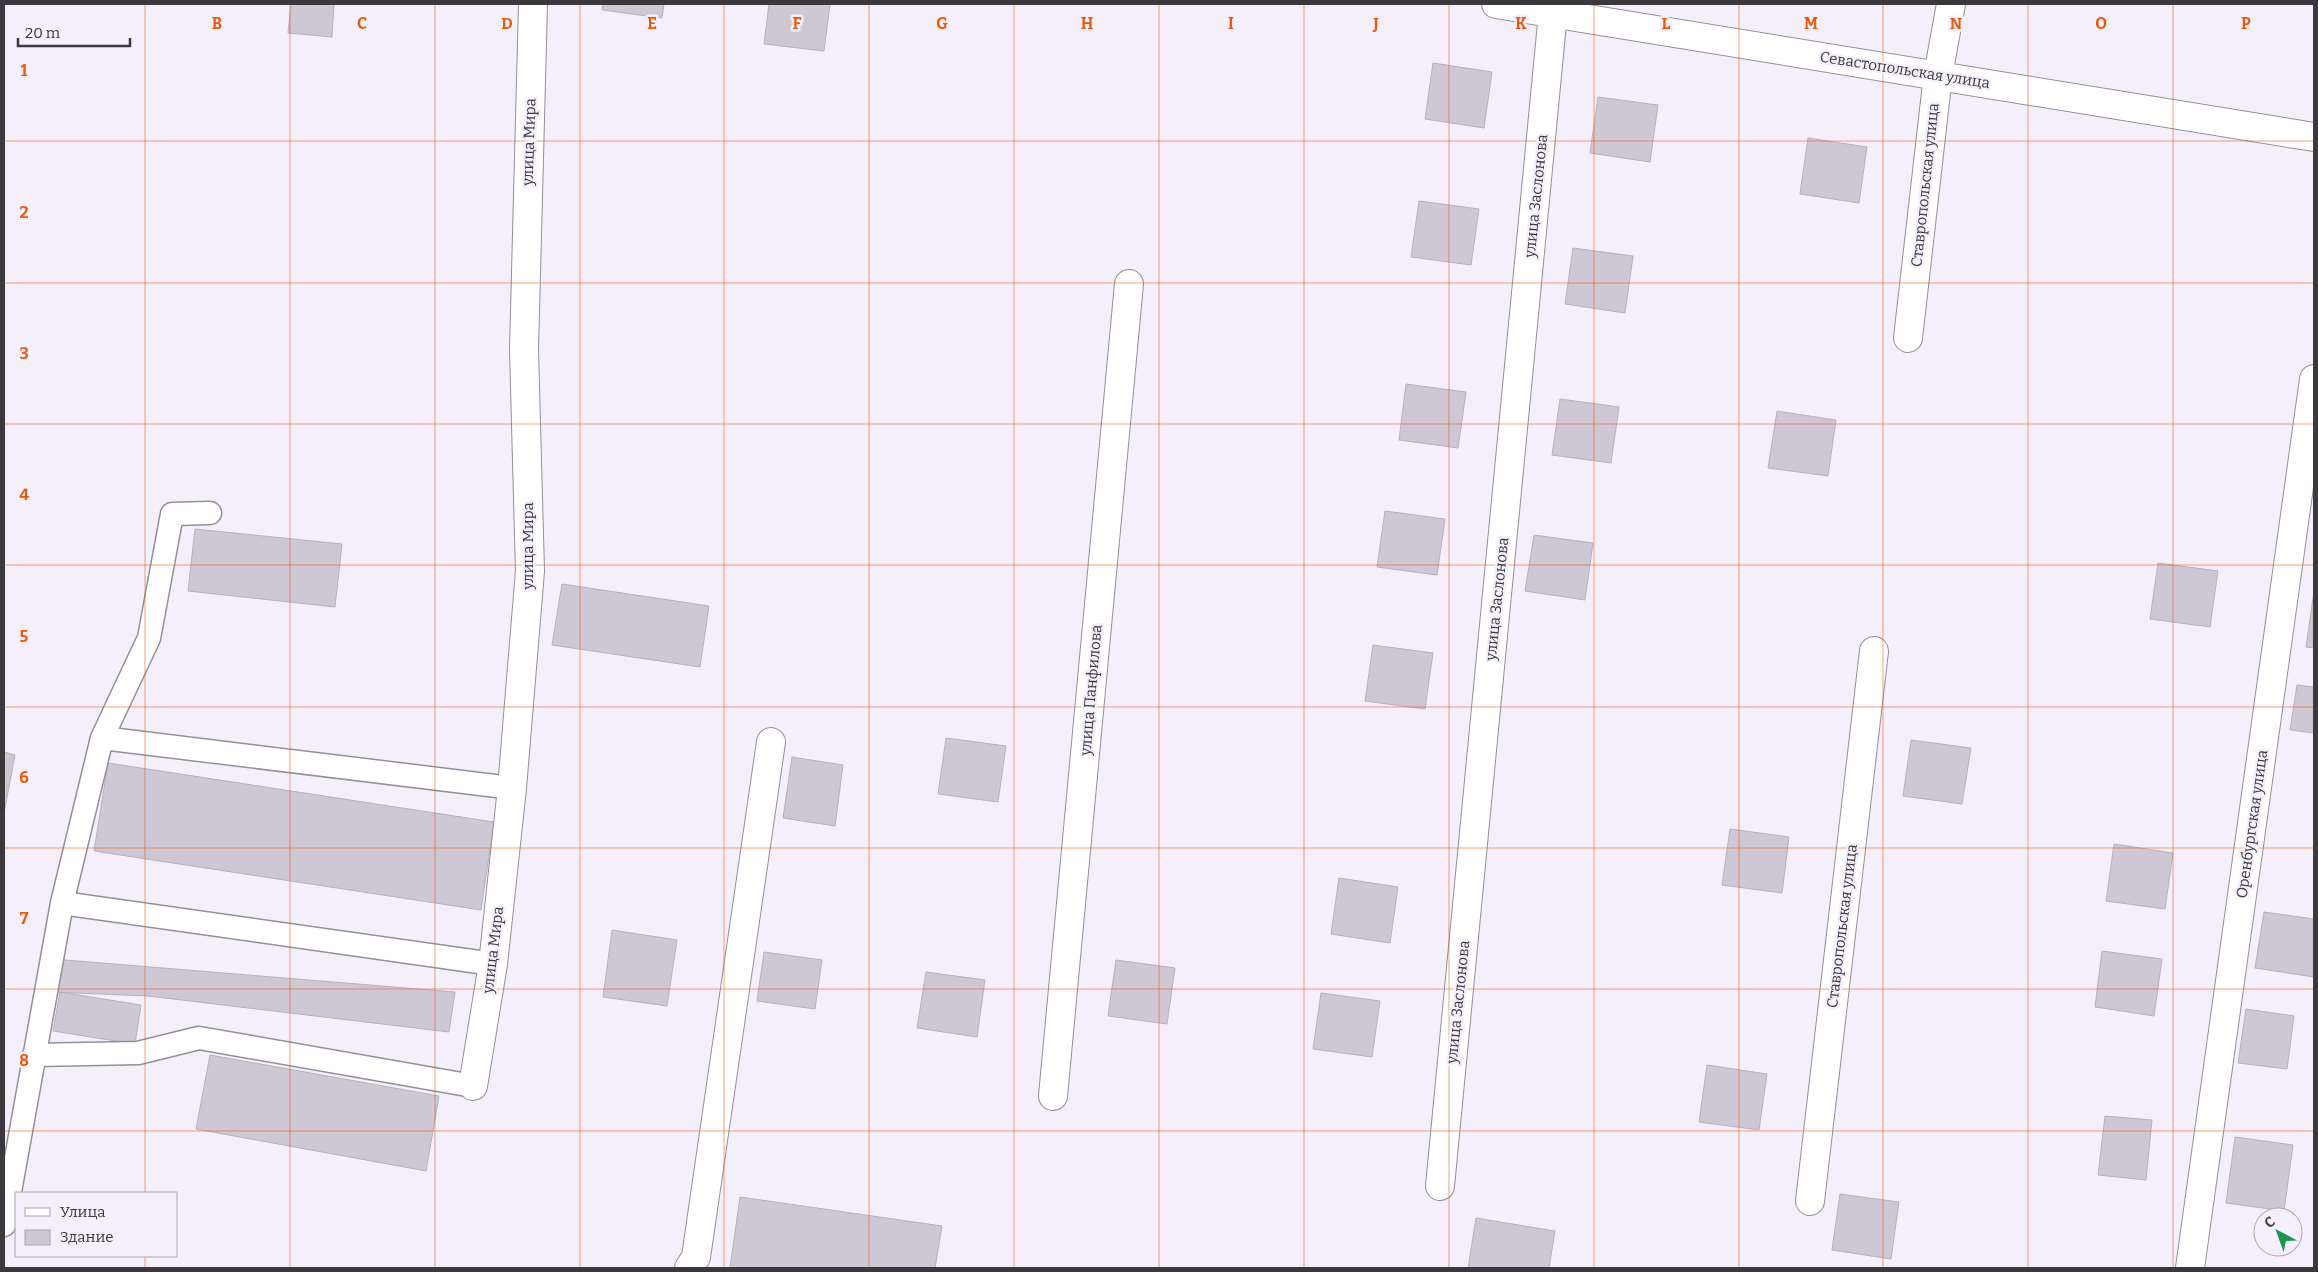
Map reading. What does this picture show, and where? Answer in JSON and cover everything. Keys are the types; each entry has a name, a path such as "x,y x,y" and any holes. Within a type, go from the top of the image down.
{"street":[{"name":"улица Мира","path":"473,1086 493,964 512,788 530,571 524,350 533,4"},
{"name":"Севастопольская улица","path":"1496,4 2314,137"},
{"name":"Ставропольская улица","path":"1908,338 1938,76 1950,4"},
{"name":"улица Заслонова","path":"1440,1186 1553,13"},
{"name":"улица Панфилова","path":"1053,1096 1129,284"},
{"name":"Оренбургская улица","path":"2190,1268 2314,379"},
{"name":"Ставропольская улица","path":"1810,1201 1874,651"},
{"path":"689,1268 696,1257 771,742"}],"lane":[{"path":"4,1225 62,903 102,738 149,638 172,514 210,513"},
{"path":"102,738 512,788"},
{"path":"62,903 493,964"},
{"path":"34,1056 138,1053 199,1038 473,1086"}],"building":[{"path":"291,4 334,4 332,37 288,33"},
{"path":"603,4 664,4 662,18 602,10"},
{"path":"769,4 830,4 824,51 764,44"},
{"path":"1433,63 1492,72 1484,128 1425,119"},
{"path":"1598,97 1658,105 1650,162 1590,153"},
{"path":"1808,138 1867,147 1859,203 1800,194"},
{"path":"1419,201 1479,209 1471,265 1411,257"},
{"path":"1573,248 1633,256 1625,313 1565,304"},
{"path":"1406,384 1466,392 1458,448 1399,440"},
{"path":"1560,399 1619,407 1611,463 1552,455"},
{"path":"1777,411 1836,420 1828,476 1768,468"},
{"path":"2314,469 2314,497 2310,497"},
{"path":"1385,511 1445,519 1437,575 1377,567"},
{"path":"195,529 342,544 335,607 188,591"},
{"path":"1534,535 1593,543 1585,600 1525,591"},
{"path":"2158,563 2218,571 2210,627 2150,619"},
{"path":"562,584 709,606 700,667 552,645"},
{"path":"2314,591 2314,648 2306,647"},
{"path":"1373,645 1433,653 1425,709 1365,701"},
{"path":"2297,685 2314,687 2314,733 2290,730"},
{"path":"946,738 1006,746 998,802 938,794"},
{"path":"1911,740 1971,748 1962,804 1903,796"},
{"path":"4,752 15,755 4,813"},
{"path":"792,757 843,765 835,826 783,818"},
{"path":"108,763 494,822 481,910 94,851"},
{"path":"1730,829 1789,837 1782,893 1722,885"},
{"path":"2114,844 2173,853 2165,909 2106,901"},
{"path":"1339,878 1398,887 1390,943 1331,934"},
{"path":"2264,912 2314,919 2314,977 2255,968"},
{"path":"612,930 677,940 667,1006 603,997"},
{"path":"2102,951 2162,959 2154,1016 2095,1007"},
{"path":"764,952 822,960 815,1009 757,1001"},
{"path":"53,959 455,992 449,1032 148,996 51,992"},
{"path":"1116,960 1175,968 1167,1024 1108,1016"},
{"path":"926,972 985,980 977,1037 917,1028"},
{"path":"60,992 141,1005 135,1044 53,1031"},
{"path":"1321,993 1380,1001 1372,1057 1313,1049"},
{"path":"2246,1009 2294,1016 2287,1069 2238,1063"},
{"path":"210,1055 439,1096 426,1171 196,1129"},
{"path":"1707,1065 1767,1074 1759,1130 1699,1122"},
{"path":"2105,1116 2152,1120 2146,1180 2098,1175"},
{"path":"2235,1137 2293,1145 2285,1207 2255,1207 2226,1203"},
{"path":"1840,1194 1899,1202 1891,1259 1832,1250"},
{"path":"740,1197 942,1226 935,1268 730,1268"},
{"path":"1476,1218 1555,1231 1549,1268 1468,1268"}]}
